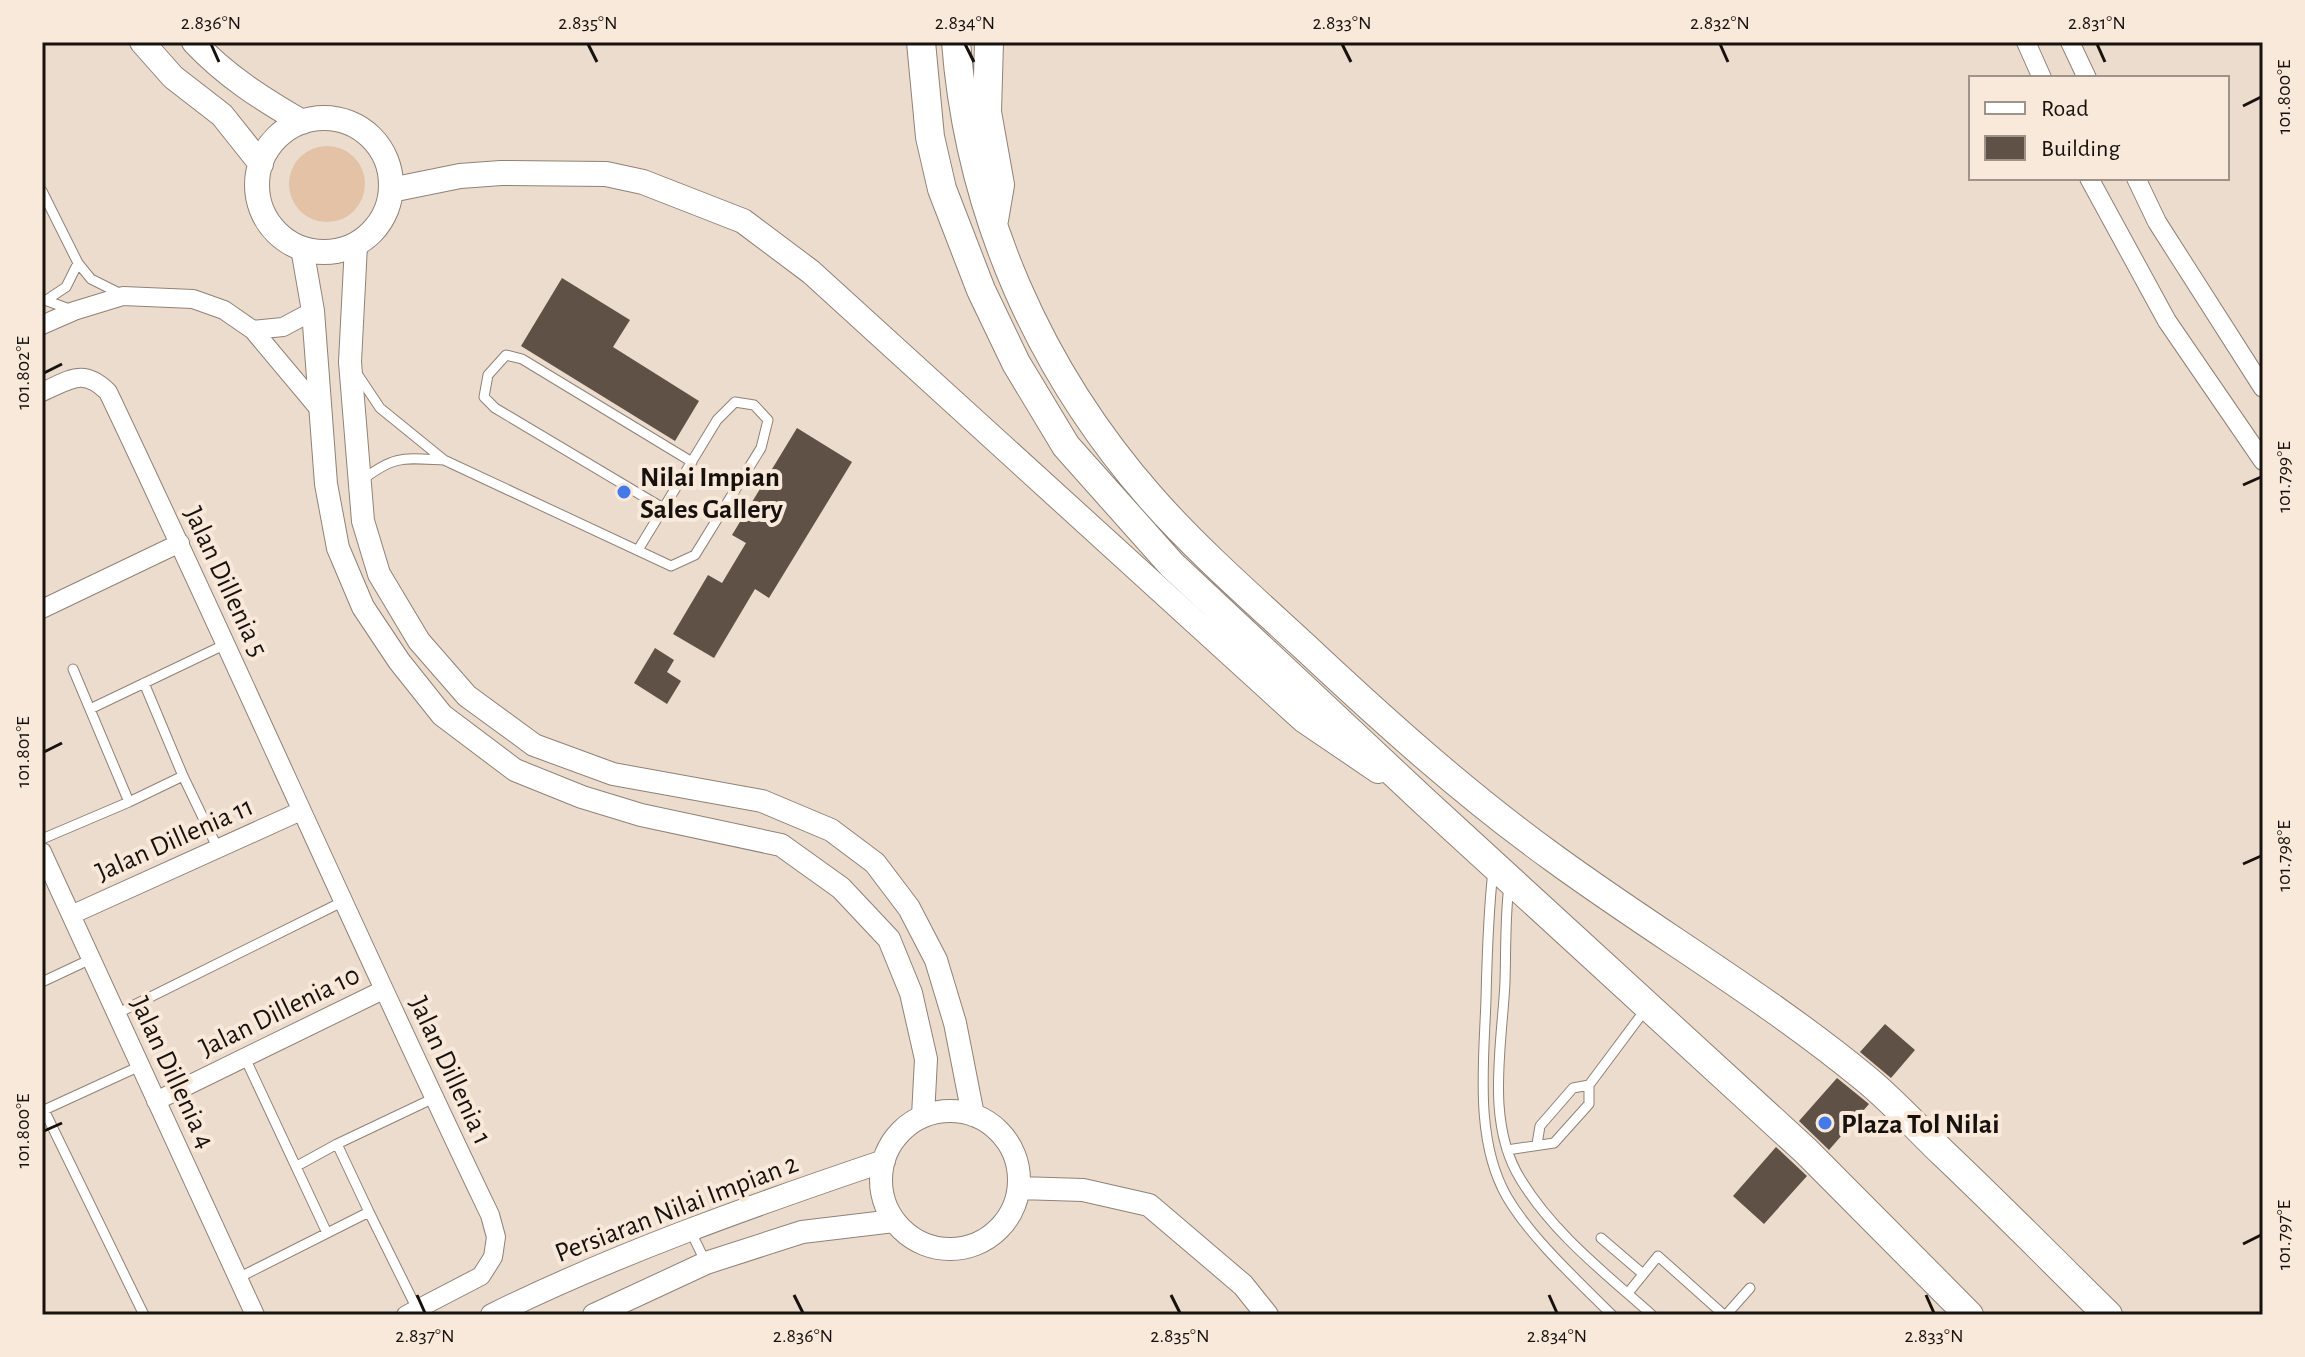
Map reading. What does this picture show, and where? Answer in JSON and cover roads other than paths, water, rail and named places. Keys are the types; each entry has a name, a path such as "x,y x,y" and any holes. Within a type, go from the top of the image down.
{"highway":[{"path":"921,42 930,137 942,189 981,290 1016,363 1066,446 1172,565 1806,1151 1969,1315"},
{"path":"956,42 960,95 976,173 992,228 1046,348 1081,406 1119,460 1154,502 1411,746 1553,859 1747,989 1868,1080 2108,1315"},
{"path":"989,42 987,112 1000,185 992,228"}],"main road":[{"path":"142,42 173,77 222,115 261,164"},
{"path":"194,42 214,63 254,94 302,122"},
{"path":"320,118 338,119 356,126 371,137 383,152 390,170 388,207 381,222 356,245 338,251 320,252 302,248 283,238 269,223 260,205 257,184 261,164 270,146 284,131 302,122 320,118"},
{"path":"391,190 460,176 501,173 606,174 643,182 743,221 811,272 1303,720 1424,801"}],"street":[{"path":"2026,42 2041,76"},
{"path":"2070,42 2086,76"},
{"path":"2090,180 2167,321 2263,461"},
{"path":"2137,180 2157,222 2263,388"},
{"path":"356,245 350,362 363,521 379,574 419,641 467,696 534,745 613,774 762,801 831,830 875,863 909,908 936,960 955,1023 973,1115"},
{"path":"302,248 313,311 326,484 338,548 363,607 399,661 442,715 515,770 582,797 641,815 781,845 841,888 889,939 911,993 926,1059 923,1116"},
{"path":"42,325 123,296 193,299 224,310 253,330 320,410"},
{"path":"253,330 283,327 313,311"},
{"name":"Jalan Dillenia 5","path":"42,392 87,378 108,392 301,811"},
{"path":"42,609 180,543"},
{"name":"Jalan Dillenia 11","path":"71,915 301,811"},
{"name":"Jalan Dillenia 1","path":"301,811 490,1215 496,1237 493,1257 481,1276 412,1312"},
{"name":"Jalan Dillenia 4","path":"42,852 255,1315"},
{"name":"Jalan Dillenia 10","path":"156,1101 383,990"},
{"path":"956,1111 973,1115 993,1126 1009,1144 1017,1165 1019,1188 1013,1208 1002,1226 987,1239 968,1247 947,1249 927,1246 894,1221 884,1202 881,1182 884,1161 892,1142 906,1127 923,1116 956,1111"},
{"name":"Persiaran Nilai Impian 2","path":"492,1315 690,1230 884,1161"},
{"path":"1019,1188 1083,1190 1149,1205 1243,1285 1267,1315"},
{"path":"594,1315 706,1263 802,1232 894,1221"}],"lane":[{"path":"42,191 78,263 91,279 123,296"},
{"path":"45,299 66,287 78,263"},
{"path":"45,299 74,311"},
{"path":"663,508 495,408 484,397 488,375 506,355 522,359 692,462"},
{"path":"350,362 380,408 444,460 671,566 695,555 761,448 768,420 754,405 735,402 717,420 638,550"},
{"path":"359,482 387,461 405,458 444,460"},
{"path":"90,709 226,644"},
{"path":"73,669 129,802"},
{"path":"144,683 218,849"},
{"path":"42,839 183,776"},
{"path":"1502,871 1505,981 1500,1090 1503,1142 1519,1178 1551,1223 1652,1315"},
{"path":"1502,871 1487,919 1483,1119 1491,1154 1506,1196 1541,1241 1612,1315"},
{"path":"116,1014 342,902"},
{"path":"42,982 91,959"},
{"path":"1507,1150 1554,1143 1589,1104 1589,1085 1649,1005"},
{"path":"245,1058 327,1233"},
{"path":"140,1066 43,1111 144,1315"},
{"path":"1537,1144 1540,1126 1573,1088 1589,1085"},
{"path":"297,1166 434,1098"},
{"path":"337,1144 412,1312"},
{"path":"238,1278 369,1212"},
{"path":"690,1230 706,1263"},
{"path":"1601,1238 1643,1274"},
{"path":"1628,1293 1658,1256 1725,1315 1750,1288"}],"place":[{"name":"Nilai Impian Sales Gallery","path":"624,492"},
{"name":"Plaza Tol Nilai","path":"1825,1123"}]}
